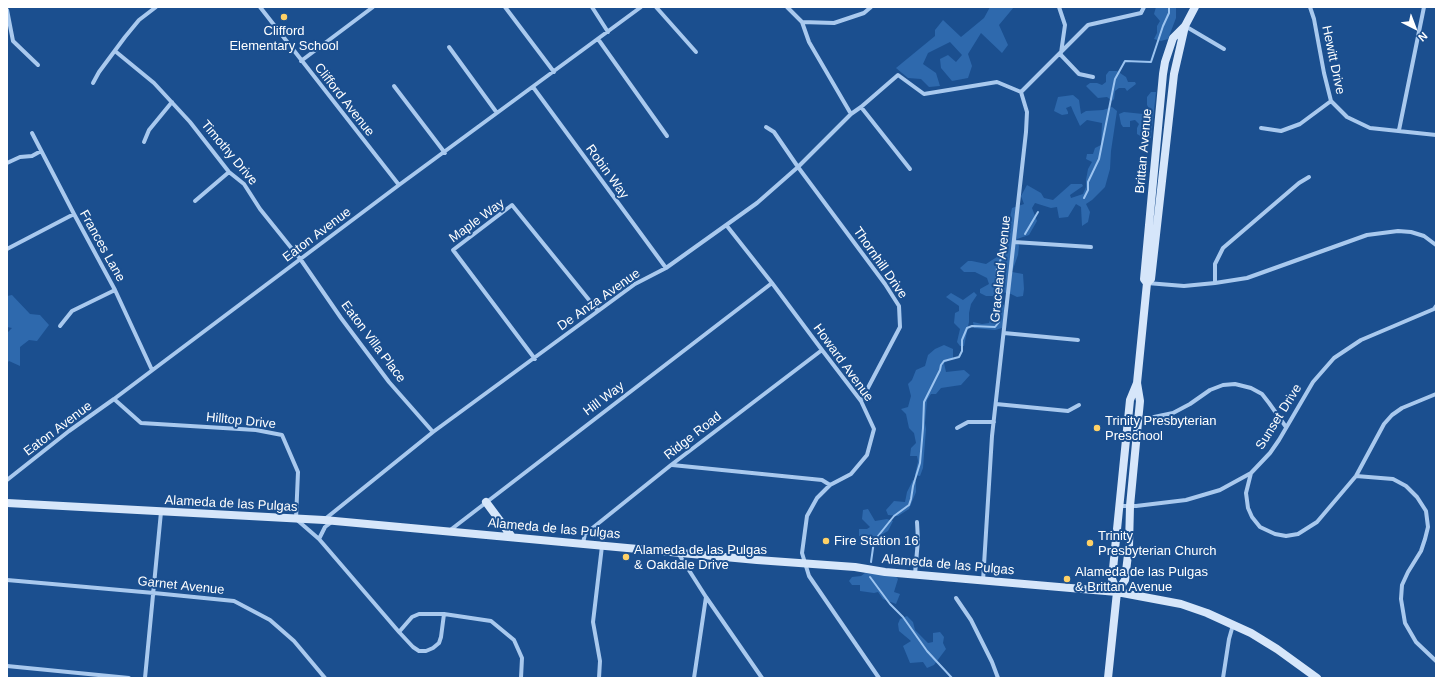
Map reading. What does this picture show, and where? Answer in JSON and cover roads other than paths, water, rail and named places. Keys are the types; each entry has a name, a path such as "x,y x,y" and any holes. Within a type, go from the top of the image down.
{"main road":[{"name":"Brittan Avenue","path":"1117,592 1125,580 1140,401 1137,383 1148,284 1151,279 1174,74 1184,26 1195,7"},
{"name":"Brittan Avenue","path":"1108,678 1117,592 1112,579 1130,400 1137,383"},
{"path":"486,502 512,537"},
{"name":"Alameda de las Pulgas","path":"7,503 324,520 678,553 855,567 983,581 1048,585 1117,592 1180,604 1207,613 1251,633 1277,649 1317,678"}],"street":[{"path":"93,83 99,72 139,20 156,7"},
{"name":"Clifford Avenue","path":"260,7 399,186"},
{"path":"301,61 373,7"},
{"path":"505,7 554,72"},
{"path":"592,7 608,32"},
{"name":"Eaton Avenue","path":"7,480 69,431 640,7"},
{"path":"656,7 696,52"},
{"path":"787,7 802,22 809,42 851,114"},
{"path":"802,22 834,22 864,13 870,7"},
{"path":"1059,7 1065,25 1060,54"},
{"path":"1021,92 1088,25 1141,13 1144,7"},
{"name":"Hewitt Drive","path":"1310,7 1314,19 1331,101 1348,117 1370,128 1436,135"},
{"path":"1399,130 1424,7"},
{"path":"7,10 13,41 38,65"},
{"path":"1184,26 1224,49"},
{"path":"598,39 667,136"},
{"path":"449,47 497,113"},
{"name":"Timothy Drive","path":"115,52 154,83 172,102 229,172 244,184 271,224 301,260"},
{"path":"1060,54 1079,74 1093,77"},
{"name":"De Anza Avenue","path":"324,520 433,432 535,359 598,311 635,284 666,268 757,204 798,167 851,114 862,107 898,75 924,94 997,82 1021,92"},
{"path":"394,86 445,153"},
{"name":"Robin Way","path":"533,87 666,268"},
{"name":"Graceland Avenue","path":"983,581 994,422 1026,132 1027,112 1021,92"},
{"path":"1261,128 1281,130 1300,124 1331,101"},
{"path":"144,142 149,130 172,102"},
{"path":"862,107 910,169"},
{"name":"Thornhill Drive","path":"766,127 774,132 798,167 885,284 899,306 900,327 861,401"},
{"name":"Frances Lane","path":"32,133 115,290 152,370"},
{"path":"7,163 20,158 32,156 41,151"},
{"path":"195,201 229,172"},
{"path":"1215,283 1215,264 1223,248 1299,183 1309,177"},
{"name":"Maple Way","path":"535,359 453,250 512,205 598,311"},
{"path":"7,249 74,214"},
{"name":"Howard Avenue","path":"727,226 772,282 861,401 874,429 867,455 851,474 830,485 817,498 807,516 802,553 809,576 878,678"},
{"path":"1148,284 1184,286 1247,278 1367,235 1411,232 1424,236 1436,245"},
{"path":"1014,242 1091,246"},
{"name":"Eaton Villa Place","path":"301,260 389,382 433,432"},
{"name":"Hill Way","path":"449,531 772,282"},
{"path":"60,326 72,311 115,290"},
{"name":"Sunset Drive","path":"1436,306 1434,309 1362,340 1334,358 1312,382 1270,453 1251,473 1246,493 1248,508 1252,517 1260,526 1275,534 1286,536 1298,534 1317,522 1356,476 1376,436 1392,415 1402,408 1436,394"},
{"path":"1004,333 1078,340"},
{"name":"Ridge Road","path":"583,544 585,534 671,465 822,350"},
{"path":"1154,417 1173,413 1190,404 1210,390 1235,384 1251,388 1262,394 1286,427"},
{"name":"Hilltop Drive","path":"114,399 141,423 256,430 282,435 298,472 296,519"},
{"path":"996,404 1068,411 1079,406"},
{"path":"957,428 968,422 994,422"},
{"path":"671,465 822,480 830,485"},
{"path":"1120,506 1136,506 1186,500 1220,490 1251,473"},
{"path":"1356,476 1392,479 1406,486 1418,497 1426,511 1428,527 1425,539 1421,551 1402,585 1401,599 1405,623 1416,642 1436,661"},
{"path":"145,678 161,512"},
{"path":"296,519 318,539 399,632 413,647 419,651 426,651 433,648 438,643 441,637 444,614"},
{"path":"318,539 325,528 333,521"},
{"path":"915,574 918,540 917,522"},
{"path":"599,678 600,662 593,622 602,546"},
{"path":"678,553 706,597 762,678"},
{"name":"Garnet Avenue","path":"7,580 234,601 270,620 294,641 324,678"},
{"path":"694,678 706,597"},
{"path":"956,598 972,620 998,678"},
{"path":"399,632 412,617 419,614 444,614 491,621 514,640 522,658 521,678"},
{"path":"1223,678 1229,640 1234,625"},
{"path":"7,666 129,678"},
{"path":"1225,668 1226,678"}],"waterway":[{"path":"1084,198 1088,190 1088,182 1099,159 1115,79 1125,61 1151,62 1169,13 1169,7"},
{"path":"1025,234 1038,212"},
{"path":"871,562 874,541 894,516 909,505 920,463 924,402 941,365 944,361 959,357 962,351 962,340 967,328 972,326 995,327 999,322 1000,296 996,284 997,267 1006,249"},
{"path":"870,577 890,604 903,617 927,651 952,678"}],"place":[{"name":"Clifford Elementary School","path":"284,17"},
{"name":"Trinity Presbyterian Preschool","path":"1097,428"},
{"name":"Fire Station 16","path":"826,541"},
{"name":"Trinity Presbyterian Church","path":"1090,543"},
{"name":"Alameda de las Pulgas & Oakdale Drive","path":"626,557"},
{"name":"Alameda de las Pulgas & Brittan Avenue","path":"1067,579"}]}
